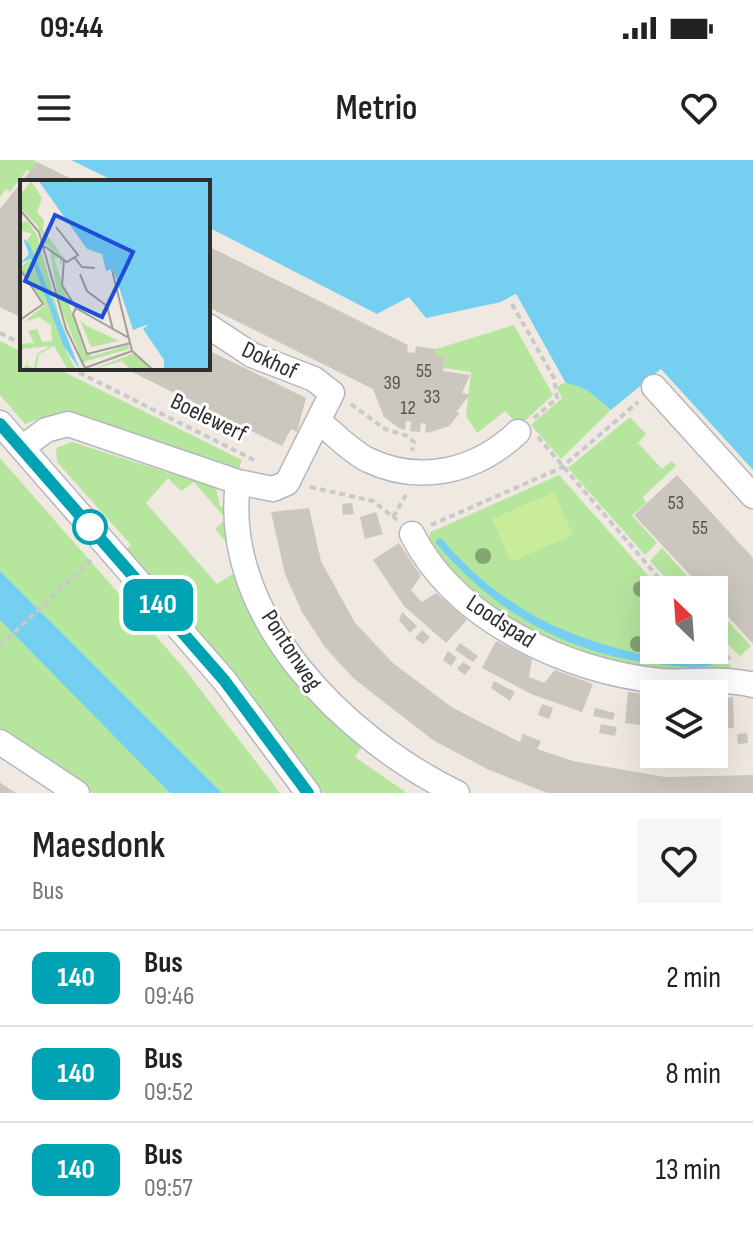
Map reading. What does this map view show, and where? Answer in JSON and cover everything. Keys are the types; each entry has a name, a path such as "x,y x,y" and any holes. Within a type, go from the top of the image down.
{"street":[{"name":"Dokhof","path":"210,327 252,355 314,379 332,393 318,421"},
{"path":"654,387 753,496"},
{"path":"22,448 46,430 68,424 238,482 273,489 289,480 318,421 367,459 409,472 443,473 481,460 523,428"},
{"path":"0,423 224,680 308,793"},
{"name":"Pontonweg","path":"238,482 235,507 243,555 254,590 274,632 307,678 355,728 427,778 457,793"},
{"name":"Loodspad","path":"412,534 433,570 447,584 498,623 535,645 626,675 660,680 738,681 753,685"},
{"path":"0,742 77,793"}],"path":[{"path":"512,304 554,378 557,398 523,428 657,576"},
{"path":"0,333 20,343"},
{"name":"Boelewerf","path":"74,370 289,480"},
{"path":"289,480 373,501 412,534 561,468 654,387"},
{"path":"0,646 93,558"}],"green space":[{"path":"0,160 37,162 32,172 27,170 10,192 6,189 0,197"},
{"path":"514,325 553,395 519,426 505,411 477,433 466,416 471,372 444,368 445,357 435,356 436,349"},
{"path":"0,341 20,351 20,370 60,370 242,460 238,471 78,416 64,414 25,424 0,395"},
{"path":"565,382 587,390 611,410 561,459 531,425 562,398 557,387"},
{"path":"630,417 646,434 638,443 662,469 672,461 676,466 643,497 646,503 632,515 657,543 645,555 568,468"},
{"path":"72,442 216,488 220,506 227,506 232,541 227,543 215,529 226,519 194,482 181,491 168,478 146,503 217,584 236,572 363,744 355,757 407,793 323,793 212,648 125,550 131,545 57,462 56,448"},
{"path":"0,458 183,667 280,793 222,793 0,571"},
{"path":"559,475 649,576 640,576 640,664 728,663 739,675 701,677 585,658 486,607 424,546 431,532"},
{"path":"554,492 573,535 511,562 492,519"},
{"path":"662,548 687,576 664,576 650,561"},
{"path":"0,620 170,793 93,793 0,732"},
{"path":"728,621 751,646 740,656 728,644"}],"water":[{"path":"71,160 753,160 753,470 661,369 611,410 587,390 565,382 516,294 501,302 426,318 409,297 377,314 210,228 210,180 112,180"},
{"path":"437,539 442,539 485,582 534,615 588,639 640,653 640,661 594,651 536,626 483,590 436,543"},
{"path":"0,571 222,793 170,793 0,620"},
{"path":"659,664 714,664 687,667"}],"pier":[{"path":"516,294 565,382 562,384 515,299 503,306 501,302"}],"building":[{"path":"37,162 74,180 23,180"},
{"path":"20,184 20,317 0,307 0,209"},
{"path":"210,247 408,345 407,352 415,353 416,346 436,349 435,356 445,357 443,371 470,375 462,393 469,394 468,397 456,412 460,413 449,426 425,433 426,424 421,423 420,432 410,431 411,422 406,421 405,430 384,417 373,389 210,308"},
{"path":"210,351 306,398 297,432 291,429 282,446 128,370 210,370"},
{"path":"677,475 753,558 753,644 728,616 728,576 691,576 634,515"},
{"path":"352,503 354,514 343,515 342,504"},
{"path":"309,508 321,561 355,623 393,663 453,708 520,742 523,734 541,741 537,749 573,761 665,777 753,775 753,793 547,793 487,769 433,740 353,678 325,647 302,612 285,574 271,512"},
{"path":"376,512 383,534 365,539 360,517"},
{"path":"399,543 421,576 411,590 422,602 436,593 467,620 446,643 404,606 373,560"},
{"path":"402,612 417,626 410,633 399,620"},
{"path":"422,630 430,637 423,644 415,638"},
{"path":"496,641 532,659 529,677 544,683 555,670 593,684 582,712 531,694 482,668"},
{"path":"460,643 478,656 473,662 455,650"},
{"path":"448,651 457,658 451,666 443,660"},
{"path":"463,662 471,667 465,675 457,669"},
{"path":"494,681 515,692 510,701 491,688"},
{"path":"628,692 640,693 640,725 625,723"},
{"path":"728,697 733,697 734,728 728,728"},
{"path":"542,704 553,708 549,719 538,715"},
{"path":"595,708 615,713 613,720 593,716"},
{"path":"601,724 617,727 615,736 599,733"},
{"path":"747,733 748,743 738,744 737,734"},
{"path":"0,782 2,784 16,793 0,793"}],"bus line":[{"name":"140","path":"0,424 224,680 308,793"}]}
